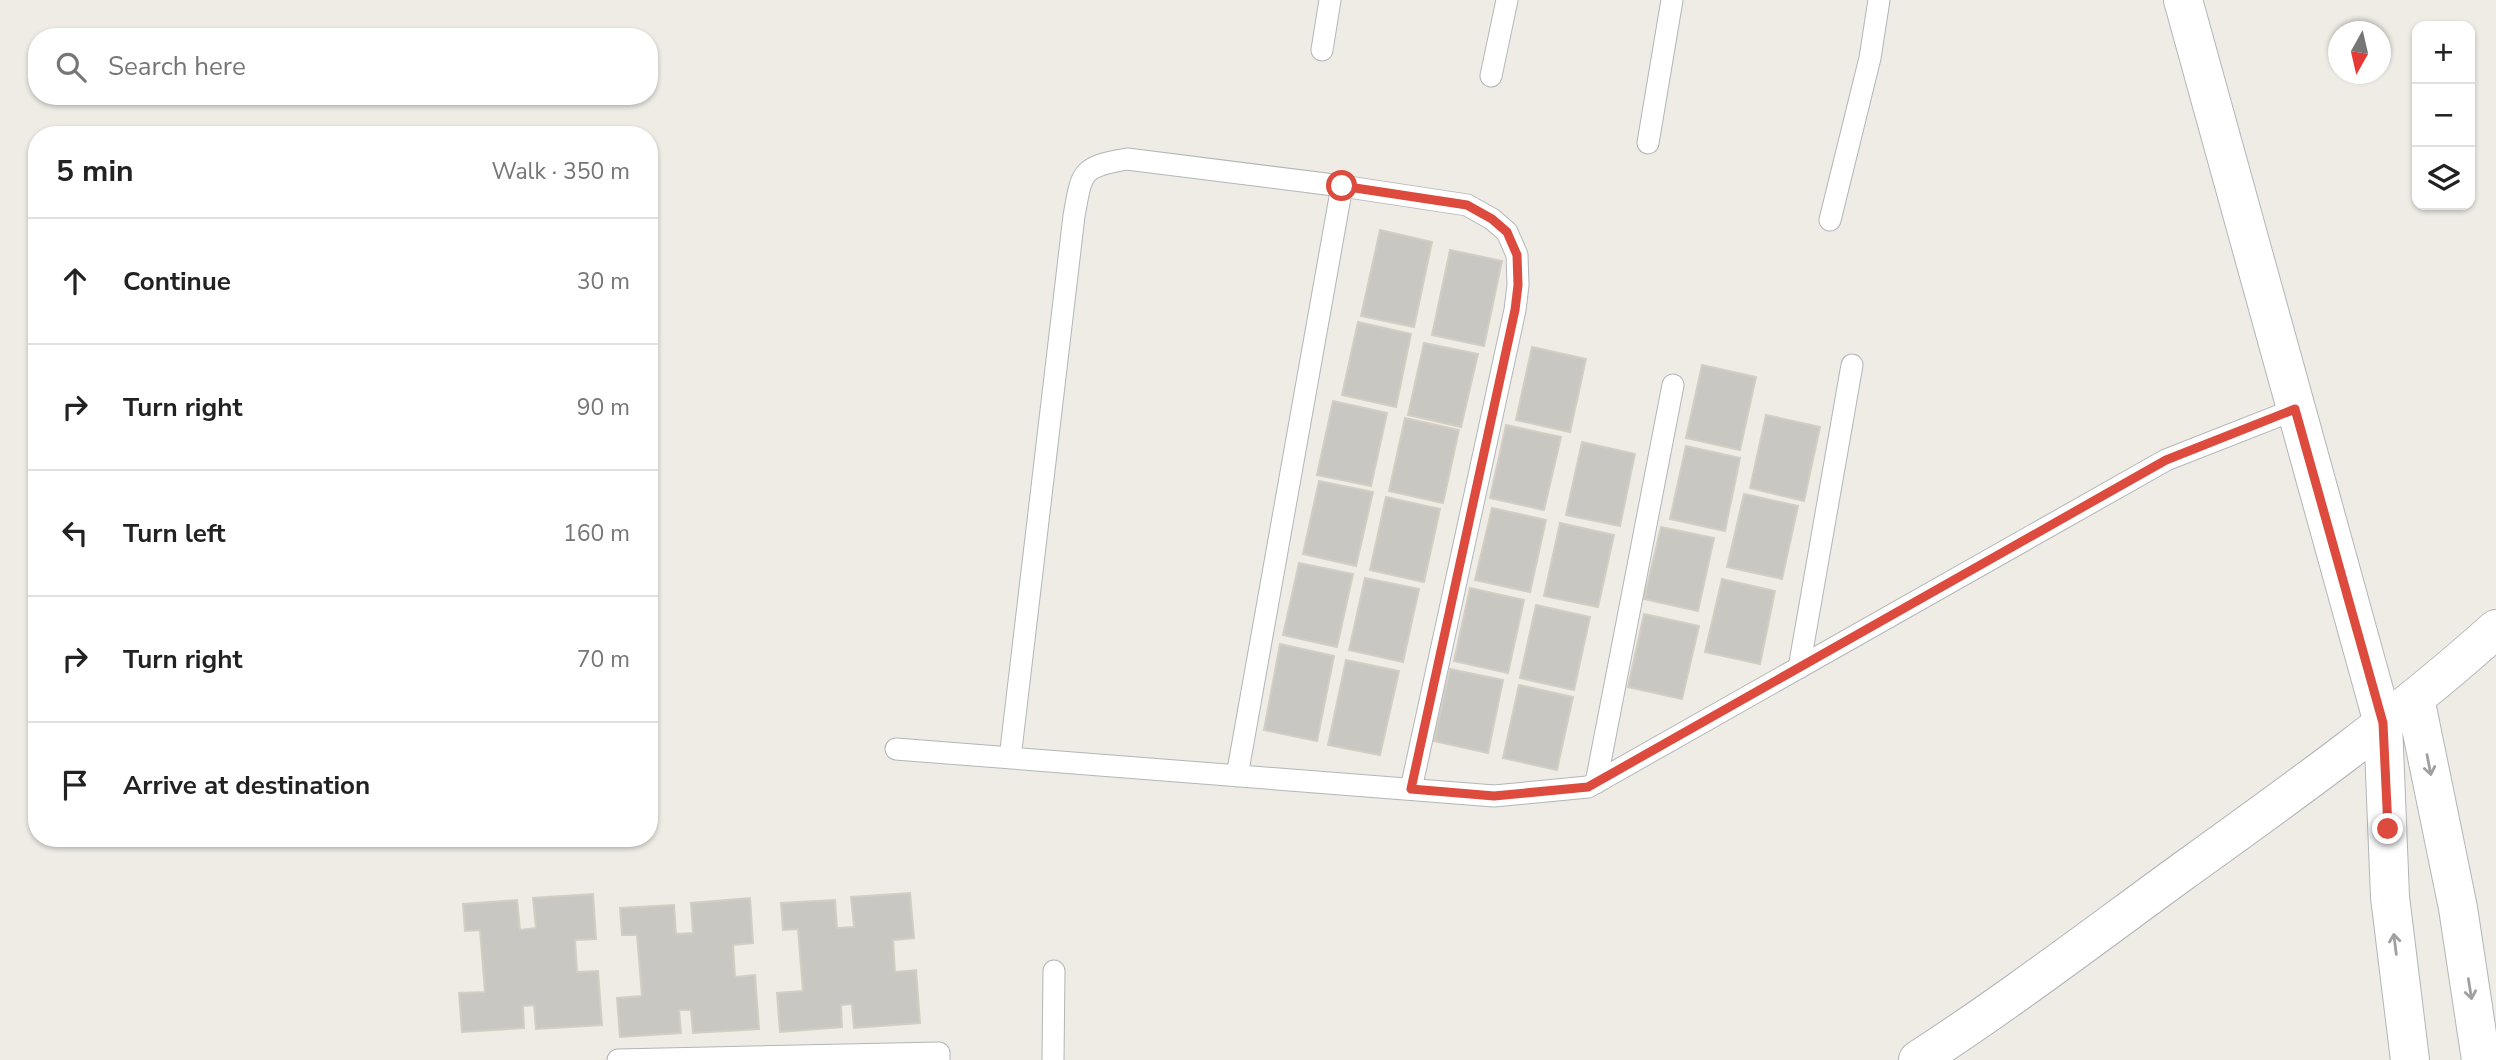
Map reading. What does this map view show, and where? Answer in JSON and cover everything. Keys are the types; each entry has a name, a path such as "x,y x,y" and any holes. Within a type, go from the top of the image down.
{"street":[{"path":"2183,0 2383,723 2389,897 2410,1060"},
{"path":"1918,1060 2014,997 2316,775 2416,698 2496,629"},
{"path":"2416,698 2458,908 2481,1060"}],"lane":[{"path":"1322,51 1330,0"},
{"path":"1491,76 1507,0"},
{"path":"1648,143 1672,0"},
{"path":"1830,219 1870,58 1879,0"},
{"path":"1010,758 1080,181 1096,164 1127,159 1467,205 1492,219 1507,232 1517,255 1515,310 1411,789"},
{"path":"1237,776 1342,186"},
{"path":"1799,668 1852,365"},
{"path":"1596,783 1673,385"},
{"path":"896,749 1494,796 1588,787 2166,460 2295,409"},
{"path":"1053,1060 1054,971"},
{"path":"618,1060 939,1053 939,1060"}],"building":[{"path":"1380,230 1432,242 1414,327 1361,316"},
{"path":"1450,250 1502,261 1484,346 1432,335"},
{"path":"1358,322 1411,334 1396,407 1342,395"},
{"path":"1424,343 1478,354 1461,427 1408,415"},
{"path":"1532,347 1586,359 1570,432 1516,420"},
{"path":"1702,365 1756,377 1740,450 1686,438"},
{"path":"1333,401 1387,413 1371,486 1317,475"},
{"path":"1766,415 1820,427 1804,501 1750,488"},
{"path":"1405,418 1459,430 1443,503 1389,491"},
{"path":"1506,425 1561,437 1544,510 1490,498"},
{"path":"1582,442 1635,454 1620,526 1566,515"},
{"path":"1686,446 1740,458 1725,531 1670,519"},
{"path":"1319,481 1373,492 1356,566 1303,554"},
{"path":"1744,494 1798,506 1782,579 1727,567"},
{"path":"1386,497 1440,509 1424,582 1370,570"},
{"path":"1492,508 1546,520 1530,592 1475,580"},
{"path":"1560,523 1614,535 1598,607 1544,596"},
{"path":"1661,527 1714,538 1698,611 1644,599"},
{"path":"1299,563 1353,574 1337,647 1283,635"},
{"path":"1365,578 1419,589 1403,662 1349,650"},
{"path":"1722,579 1775,591 1760,664 1705,652"},
{"path":"1470,588 1524,600 1508,673 1454,661"},
{"path":"1536,605 1590,617 1574,690 1520,678"},
{"path":"1644,614 1699,626 1682,699 1628,687"},
{"path":"1280,644 1334,656 1317,741 1264,730"},
{"path":"1346,660 1399,671 1380,755 1328,745"},
{"path":"1450,669 1503,680 1488,753 1434,741"},
{"path":"1519,685 1573,697 1557,770 1503,758"},
{"path":"910,893 914,938 893,940 895,972 916,970 920,1023 854,1028 852,1004 841,1005 842,1027 780,1032 777,993 803,991 798,929 783,930 781,903 835,900 837,928 854,927 851,897"},
{"path":"593,894 596,939 575,940 577,972 598,971 602,1025 536,1029 534,1005 523,1006 524,1028 462,1032 459,993 485,992 480,930 465,931 463,904 517,900 520,930 536,928 533,898"},
{"path":"750,898 753,943 733,945 735,977 755,975 759,1029 693,1033 691,1010 679,1010 681,1033 620,1037 617,998 642,996 637,935 622,935 620,908 674,905 676,934 693,933 691,903"}],"route":[{"path":"1342,186 1467,205 1492,219 1507,232 1517,255 1515,310 1411,789 1494,796 1588,787 2166,460 2295,409 2383,723 2388,829"}]}
